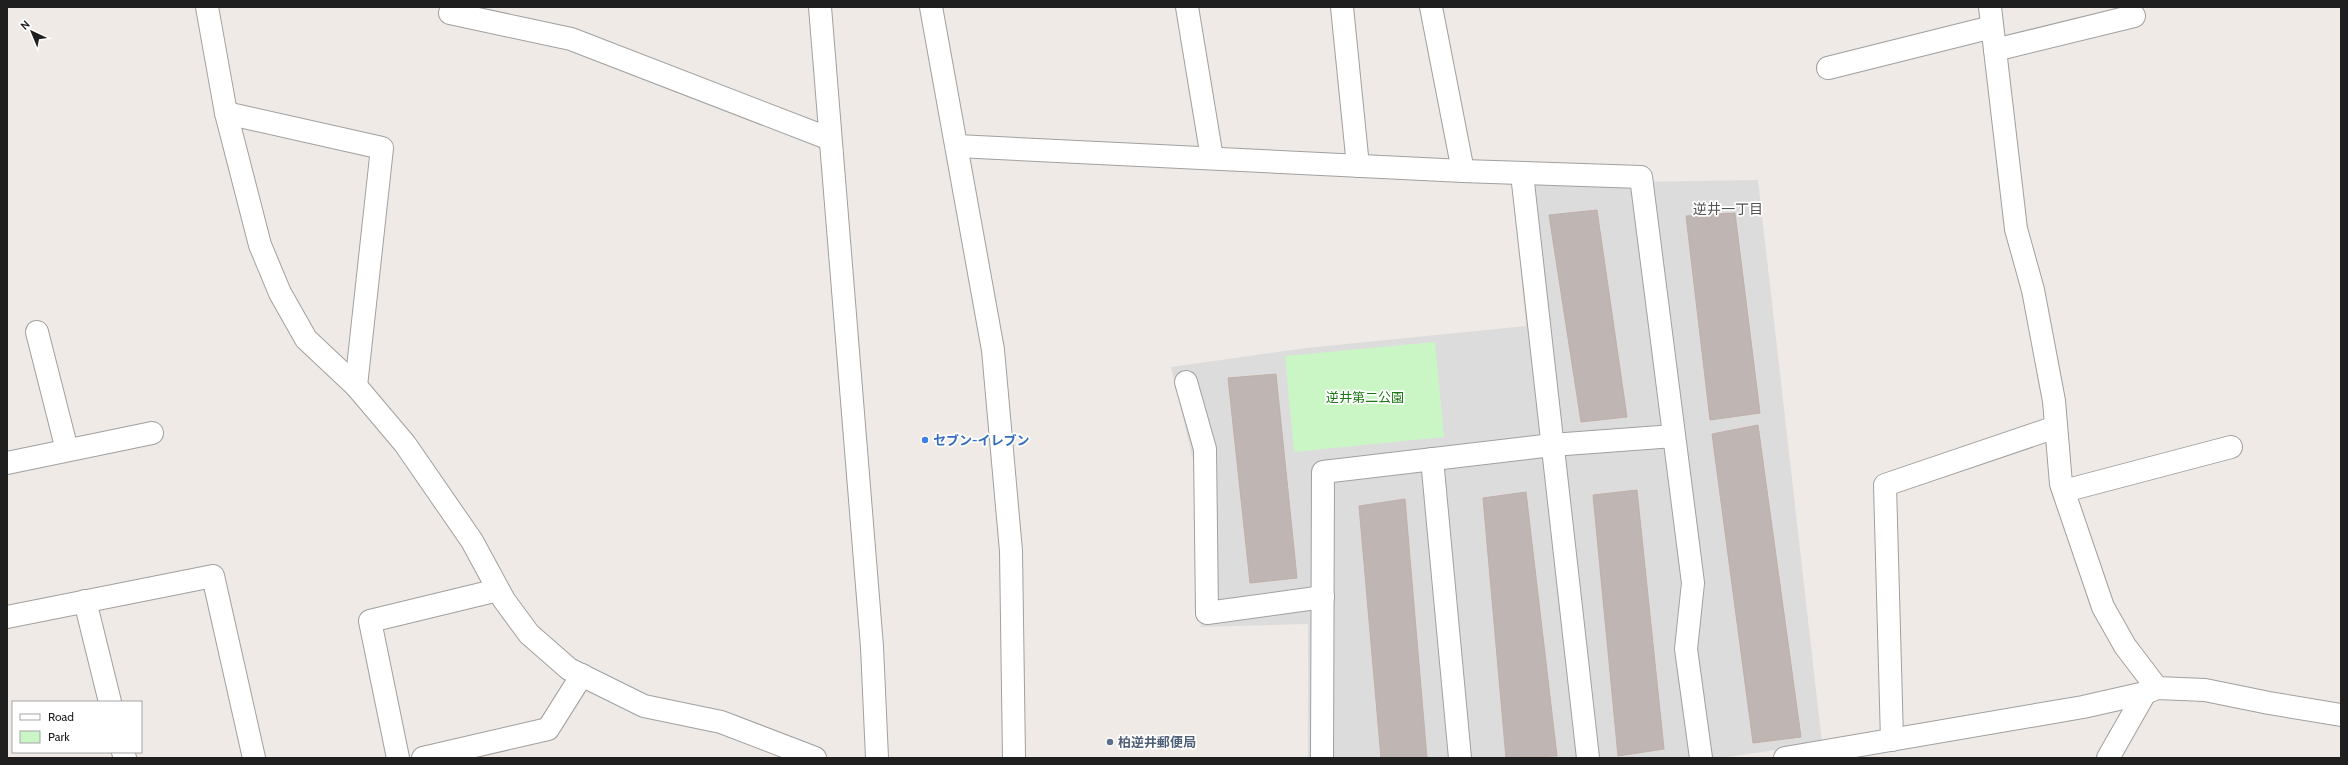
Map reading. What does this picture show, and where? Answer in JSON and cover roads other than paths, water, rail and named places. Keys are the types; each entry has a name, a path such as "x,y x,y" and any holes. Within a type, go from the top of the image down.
{"street":[{"path":"207,7 226,113 260,245 280,293 306,339 356,386 405,444 472,540 498,590 529,634 569,669 644,706 721,722 815,758"},
{"path":"820,7 872,647 877,758"},
{"path":"931,7 993,350 1011,551 1014,758"},
{"path":"1187,7 1212,158"},
{"path":"1342,7 1358,166"},
{"path":"1431,7 1462,171"},
{"path":"450,13 571,38 830,139"},
{"path":"1828,68 1995,13 1995,50 2016,229 2033,290 2054,401 2061,484 2103,607 2151,690"},
{"path":"1995,50 2134,16"},
{"path":"226,113 382,148 356,386"},
{"path":"957,146 1522,174 1641,177 1693,582 1686,649 1701,758"},
{"path":"1522,174 1588,758"},
{"path":"37,332 67,450"},
{"path":"1186,382 1205,449 1207,613 1323,596"},
{"path":"1892,740 1884,485 2056,427"},
{"path":"7,463 152,433"},
{"path":"1322,758 1323,472 1552,445 1674,436"},
{"path":"2064,491 2231,447"},
{"path":"1432,459 1460,758"},
{"path":"7,617 213,576 254,758"},
{"path":"398,758 370,621 498,590"},
{"path":"85,601 110,701"},
{"path":"423,758 548,730 582,675"},
{"path":"2108,758 2151,690"},
{"path":"1785,758 2083,707 2151,690 2205,690 2341,716"}],"place":[{"name":"セブン-イレブン","path":"925,440"},
{"name":"柏逆井郵便局","path":"1110,742"}],"district":[{"name":"逆井一丁目","path":"1728,209"}],"park label":[{"name":"逆井第二公園","path":"1365,397"}]}
